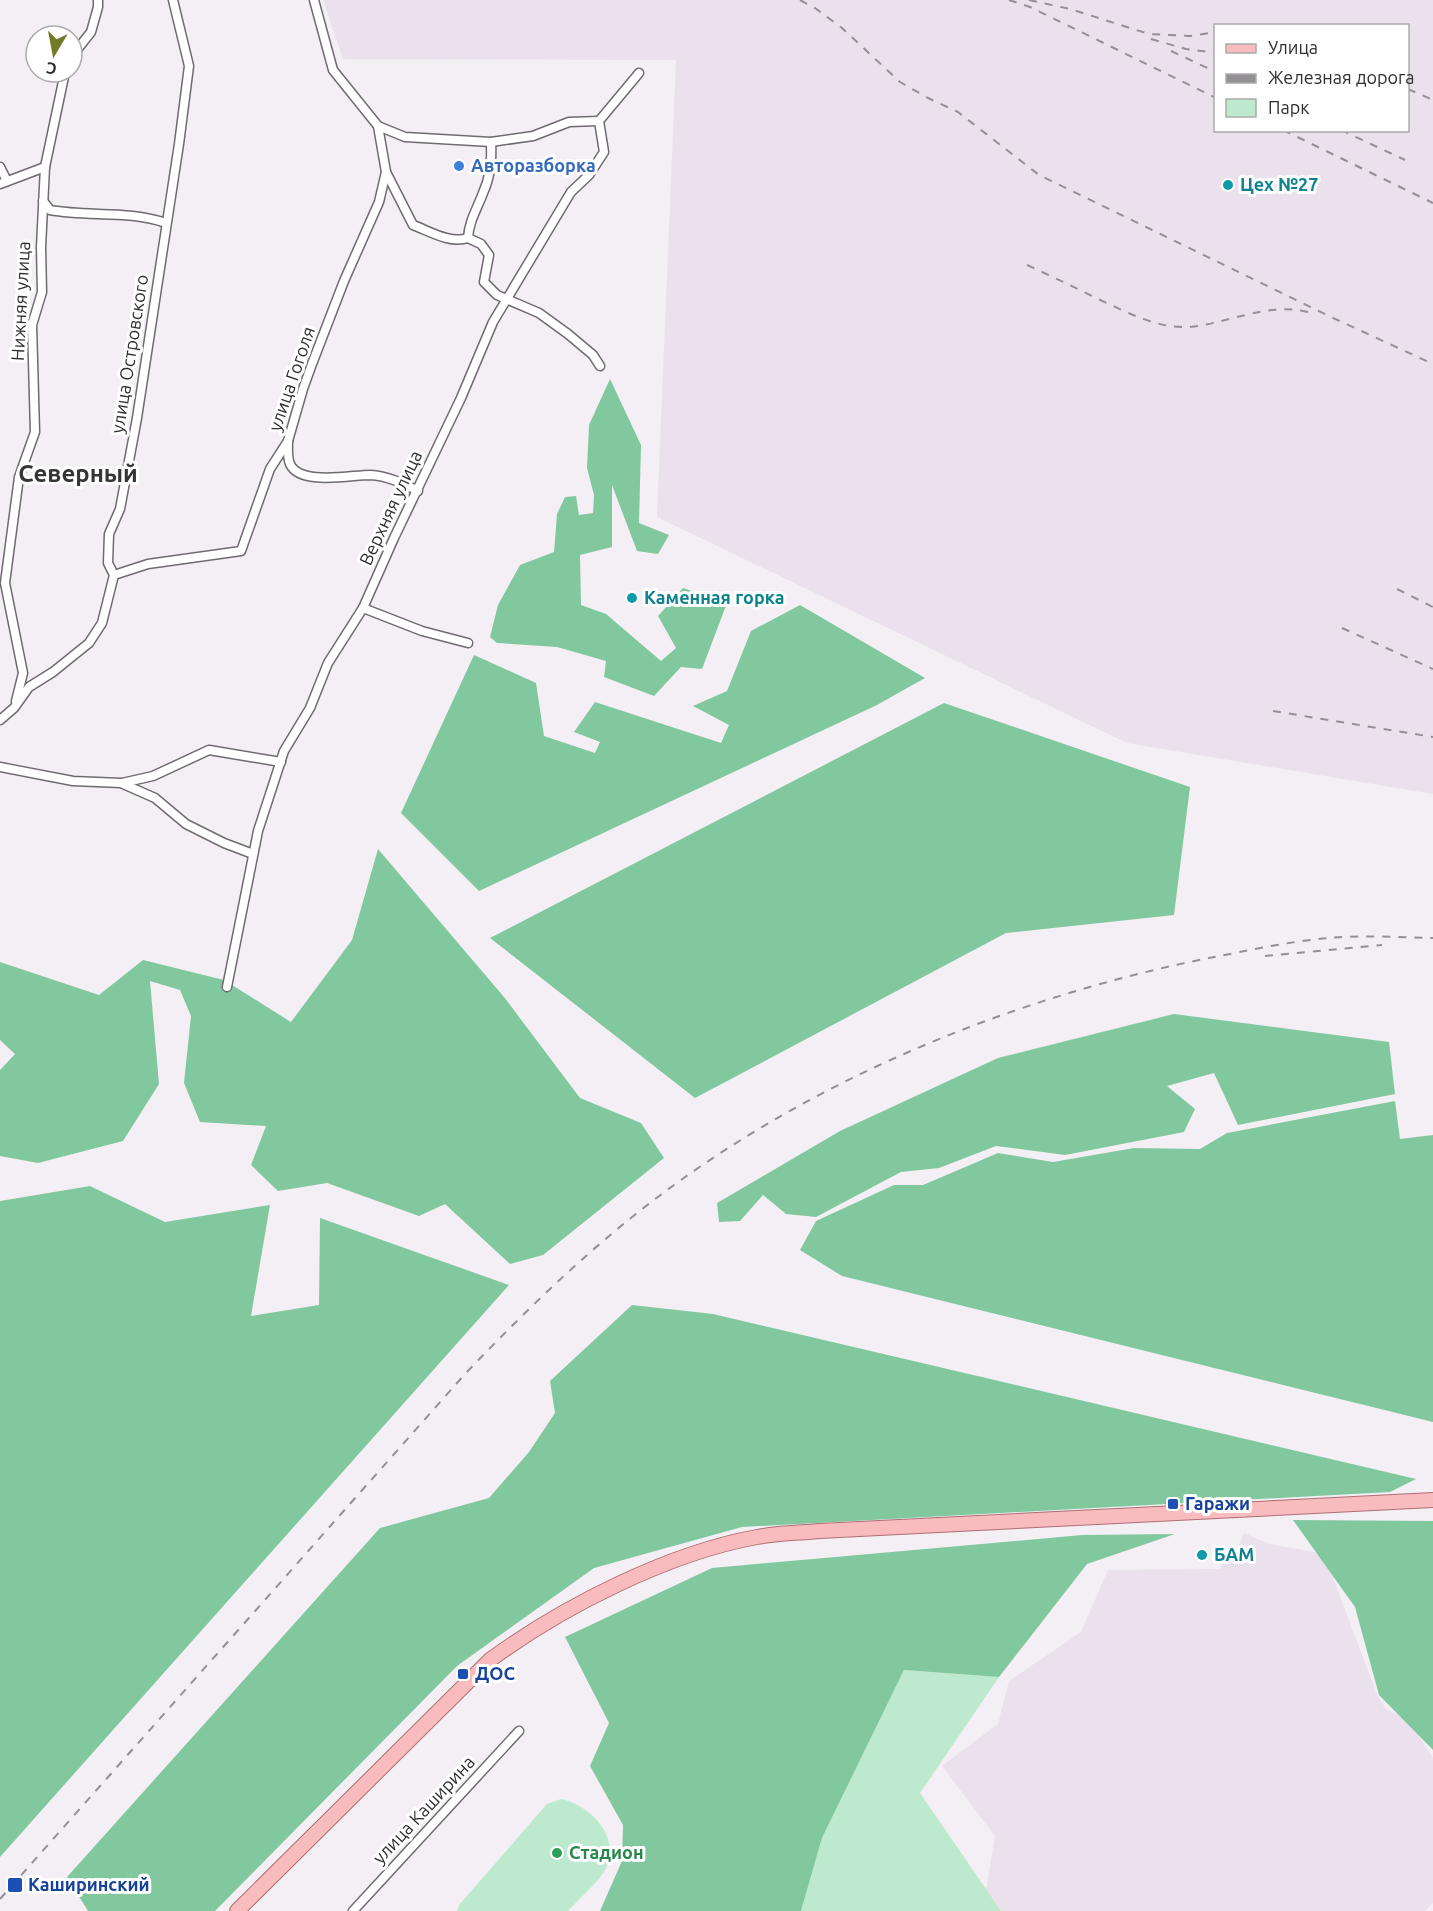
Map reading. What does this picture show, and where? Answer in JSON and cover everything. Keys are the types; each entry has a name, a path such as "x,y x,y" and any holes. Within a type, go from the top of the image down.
{"main road":[{"path":"237,1911 490,1660 520,1638 607,1590 694,1552 758,1536 820,1531 1433,1500"}],"street":[{"path":"84,41 91,32 98,0"},
{"name":"улица Островского","path":"0,720 14,708 29,687 53,672 89,643 102,622 114,575 108,562 110,534 120,509 137,418 189,66 173,0"},
{"path":"314,0 333,70 378,126 405,137 491,142 533,136 569,122 599,121 639,73"},
{"name":"Нижняя улица","path":"14,708 23,673 5,583 19,477 35,432 32,325 42,292 41,247 45,167 62,84"},
{"name":"Верхняя улица","path":"227,987 258,831 284,751 310,708 328,663 363,608 493,322 509,299 571,192 589,175 604,152 599,121"},
{"name":"улица Гоголя","path":"114,575 148,564 241,551 270,469 288,441 303,389 344,281 379,202 386,172 378,126"},
{"path":"468,238 472,216 489,176 491,142"},
{"path":"0,167 4,182 45,167"},
{"path":"386,172 413,225 447,238 460,240 468,238 481,244 489,255 484,282 497,295 539,313 568,334 593,355 600,366"},
{"path":"43,201 50,210 66,213 118,215 166,223"},
{"path":"288,441 288,459 291,467 301,474 316,477 369,476 395,479 418,491"},
{"path":"363,608 422,632 468,643"},
{"path":"0,767 73,781 121,783 153,776 209,750 280,762"},
{"path":"121,783 155,798 186,824 224,843 253,854"},
{"name":"улица Каширина","path":"353,1911 519,1731"}],"shaded area":[{"path":"323,0 1433,0 1433,794 1127,743 657,517 676,60 343,59"},
{"path":"1244,1533 1270,1544 1324,1554 1378,1697 1386,1709 1409,1721 1433,1758 1433,1903 1425,1911 1001,1911 986,1890 995,1836 942,1766 998,1724 1009,1681 1081,1632 1108,1570 1220,1569 1225,1552 1230,1551 1235,1556"}],"green space":[{"path":"610,379 641,445 639,523 669,535 658,554 637,551 612,485 612,547 580,555 581,605 606,614 661,661 676,648 658,616 683,588 727,603 702,669 681,667 654,696 604,677 606,661 557,647 497,643 490,637 498,605 520,565 554,552 557,514 565,497 576,496 579,515 593,513 594,495 587,468 589,425"},
{"path":"800,605 925,678 877,705 479,891 401,813 474,655 536,683 544,736 595,753 600,742 574,732 595,702 721,743 729,725 693,706 727,691 751,631"},
{"path":"944,703 1190,787 1174,915 1006,933 695,1098 490,938"},
{"path":"378,849 504,997 580,1098 641,1123 664,1158 543,1255 510,1264 445,1204 419,1216 327,1183 278,1191 251,1165 266,1126 200,1122 184,1083 191,1016 180,990 150,981 159,1084 123,1141 38,1163 0,1156 0,1070 15,1054 0,1040 0,962 99,995 143,960 224,980 291,1022 352,940"},
{"path":"1174,1014 1389,1042 1395,1094 1238,1125 1214,1073 1167,1086 1195,1109 1184,1132 1065,1155 996,1146 939,1168 901,1172 816,1217 786,1214 763,1195 740,1221 719,1222 717,1203 840,1131 998,1058"},
{"path":"1395,1101 1400,1139 1433,1135 1433,1422 842,1276 800,1250 816,1221 894,1185 923,1185 998,1153 1053,1162 1134,1148 1200,1149 1227,1133"},
{"path":"90,1186 165,1222 270,1205 251,1316 319,1305 320,1218 509,1285 0,1857 0,1201"},
{"path":"632,1305 713,1314 1416,1479 1390,1492 742,1527 594,1568 457,1666 215,1911 88,1911 67,1877 380,1528 489,1498 529,1452 555,1413 550,1381"},
{"path":"1293,1520 1433,1521 1433,1750 1379,1695 1355,1607"},
{"path":"1175,1534 1087,1564 999,1677 904,1670 822,1838 801,1911 600,1911 622,1861 623,1825 590,1766 609,1723 565,1637 712,1568 1082,1535"},
{"path":"904,1670 999,1677 920,1793 1001,1911 801,1911 822,1838"},
{"name":"Стадион","path":"561,1799 572,1802 592,1815 606,1834 610,1856 606,1868 594,1885 568,1911 457,1911 459,1905 547,1804"}],"railway":[{"path":"800,0 842,28 900,82 958,112 1039,175 1433,364"},
{"path":"1009,0 1030,7 1214,97"},
{"path":"1029,0 1070,9 1149,34 1190,36 1214,32"},
{"path":"1151,39 1186,49 1214,53"},
{"path":"1171,51 1214,71"},
{"path":"1409,89 1433,100"},
{"path":"1287,132 1433,203"},
{"path":"1345,132 1405,160"},
{"path":"1027,265 1131,314 1166,325 1178,327 1205,325 1263,311 1308,312"},
{"path":"1397,589 1433,607"},
{"path":"1342,628 1433,669"},
{"path":"1273,711 1433,737"},
{"path":"0,1899 465,1374 568,1272 623,1224 681,1180 741,1140 867,1071 934,1041 1002,1015 1070,993 1209,958 1299,941 1381,936 1433,938"},
{"path":"1265,956 1382,945"}],"place":[{"name":"Авторазборка","path":"459,166"},
{"name":"Цех №27","path":"1228,185"},
{"name":"Каменная горка","path":"632,598"},
{"name":"Гаражи","path":"1173,1504"},
{"name":"БАМ","path":"1202,1555"},
{"name":"ДОС","path":"463,1674"},
{"name":"Стадион","path":"557,1853"},
{"name":"Каширинский","path":"15,1885"}],"district":[{"name":"Северный","path":"78,474"}]}
